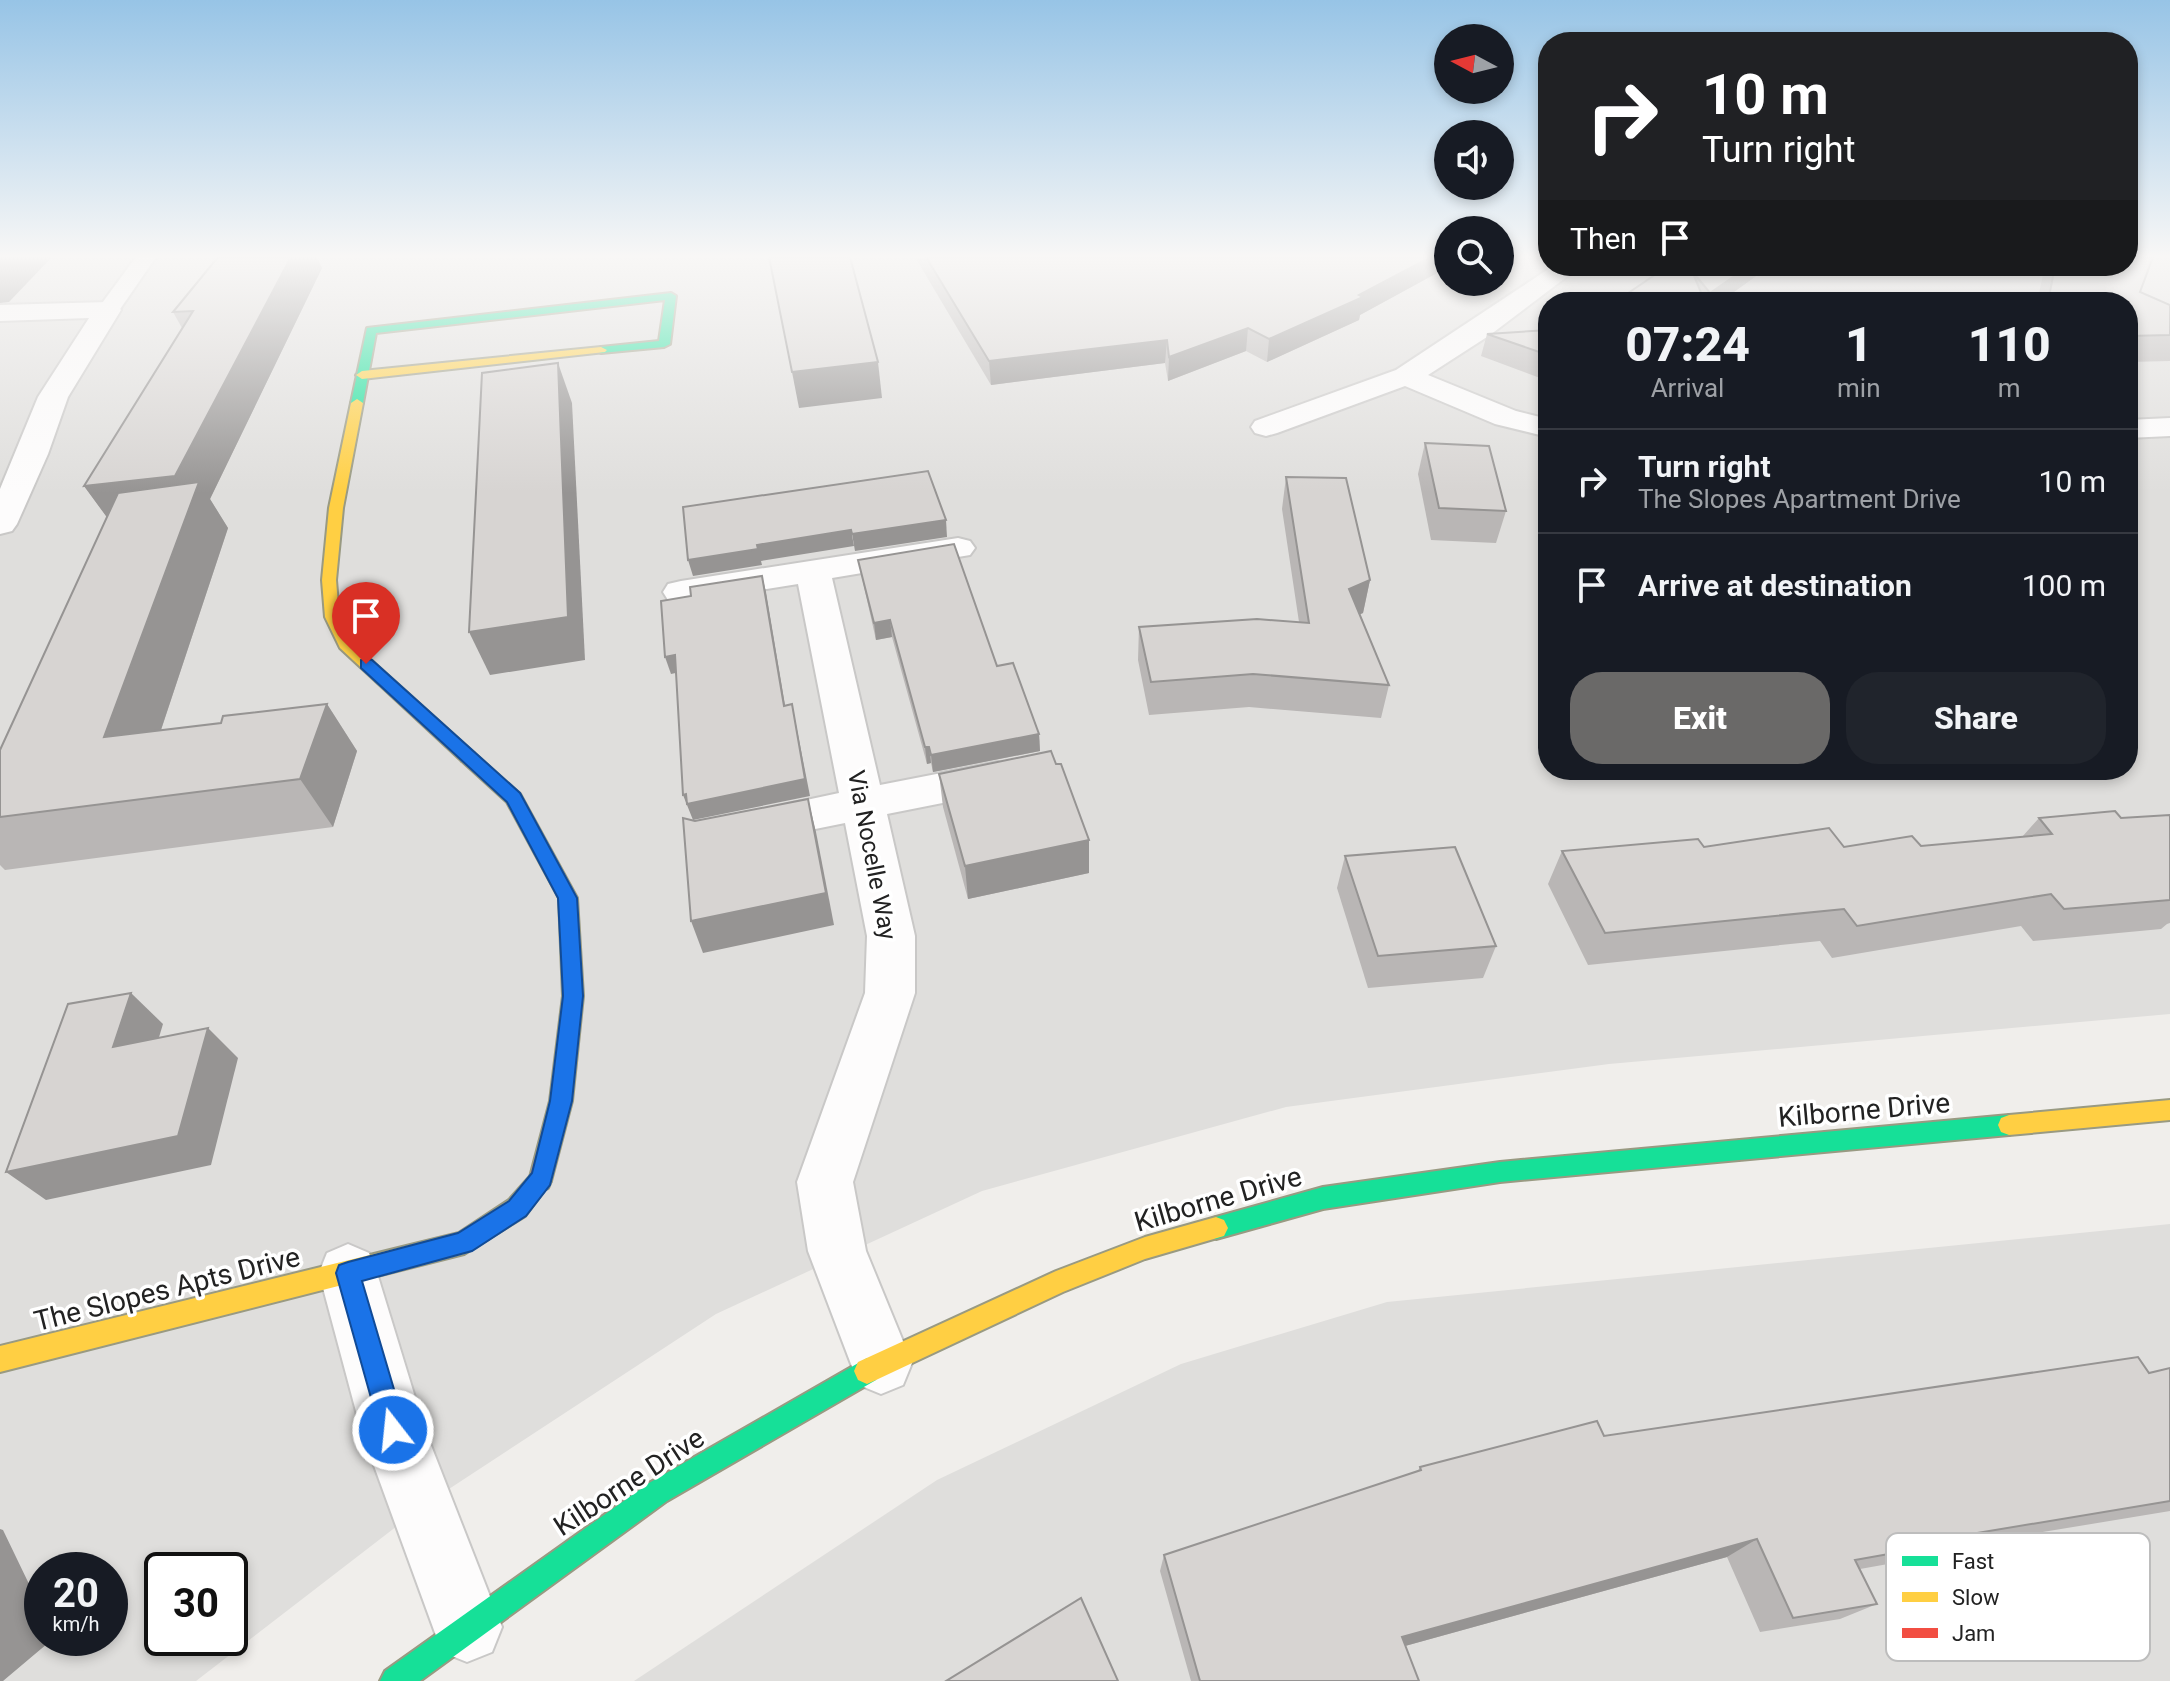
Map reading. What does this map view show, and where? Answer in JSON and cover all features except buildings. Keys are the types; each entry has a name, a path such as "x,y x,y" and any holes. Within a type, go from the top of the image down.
{"street":[{"path":"0,524 32,454 53,397 92,335"},
{"name":"The Slopes Apts Drive","path":"0,1359 464,1243 517,1208 542,1178 561,1101 573,996 568,898 514,798 345,645 332,617 329,580 336,508 370,335"},
{"name":"The Slopes Apts Drive","path":"362,375 664,344 665,335"},
{"path":"1266,427 1406,376 1470,335"},
{"path":"1406,376 1506,418 1538,426"},
{"path":"2138,429 2170,427"},
{"path":"681,592 958,548"},
{"name":"Via Nocelle Way","path":"813,571 891,936 890,993 825,1182 837,1251 881,1363"},
{"path":"720,832 1041,769"},
{"name":"Kilborne Drive","path":"395,1681 658,1492 881,1363 1056,1283 1145,1248 1323,1198 1500,1172 2170,1110"},
{"path":"348,1273 393,1430 467,1627"}],"shaded area":[{"path":"0,335 1538,335 1538,780 2138,780 2138,335 2170,335 2170,1014 1609,1064 1286,1107 982,1191 716,1314 423,1506 248,1641 248,1552 144,1552 144,1656 228,1656 196,1681 0,1681"},
{"path":"2170,1224 2170,1681 634,1681 937,1480 1181,1364 1387,1302"}],"traffic: fast":[{"path":"357,403 370,335"},
{"path":"601,350 664,344 665,335"},
{"path":"1216,1228 1323,1198 1500,1172 2009,1125"},
{"path":"395,1681 658,1492 867,1371"}],"traffic: slow":[{"path":"362,375 601,350"},
{"path":"357,403 336,508 329,580 332,617 345,645 468,757"},
{"path":"2009,1125 2170,1110"},
{"path":"0,1359 464,1243 517,1208 540,1181"},
{"path":"867,1371 1056,1283 1145,1248 1216,1228"}],"traffic: jam":[{"path":"468,757 514,798 568,898 573,996 561,1101 540,1181"}],"route":[{"path":"366,664 514,798 568,898 573,996 561,1101 542,1178 530,1193 517,1208 464,1243 348,1273 393,1430"}]}
